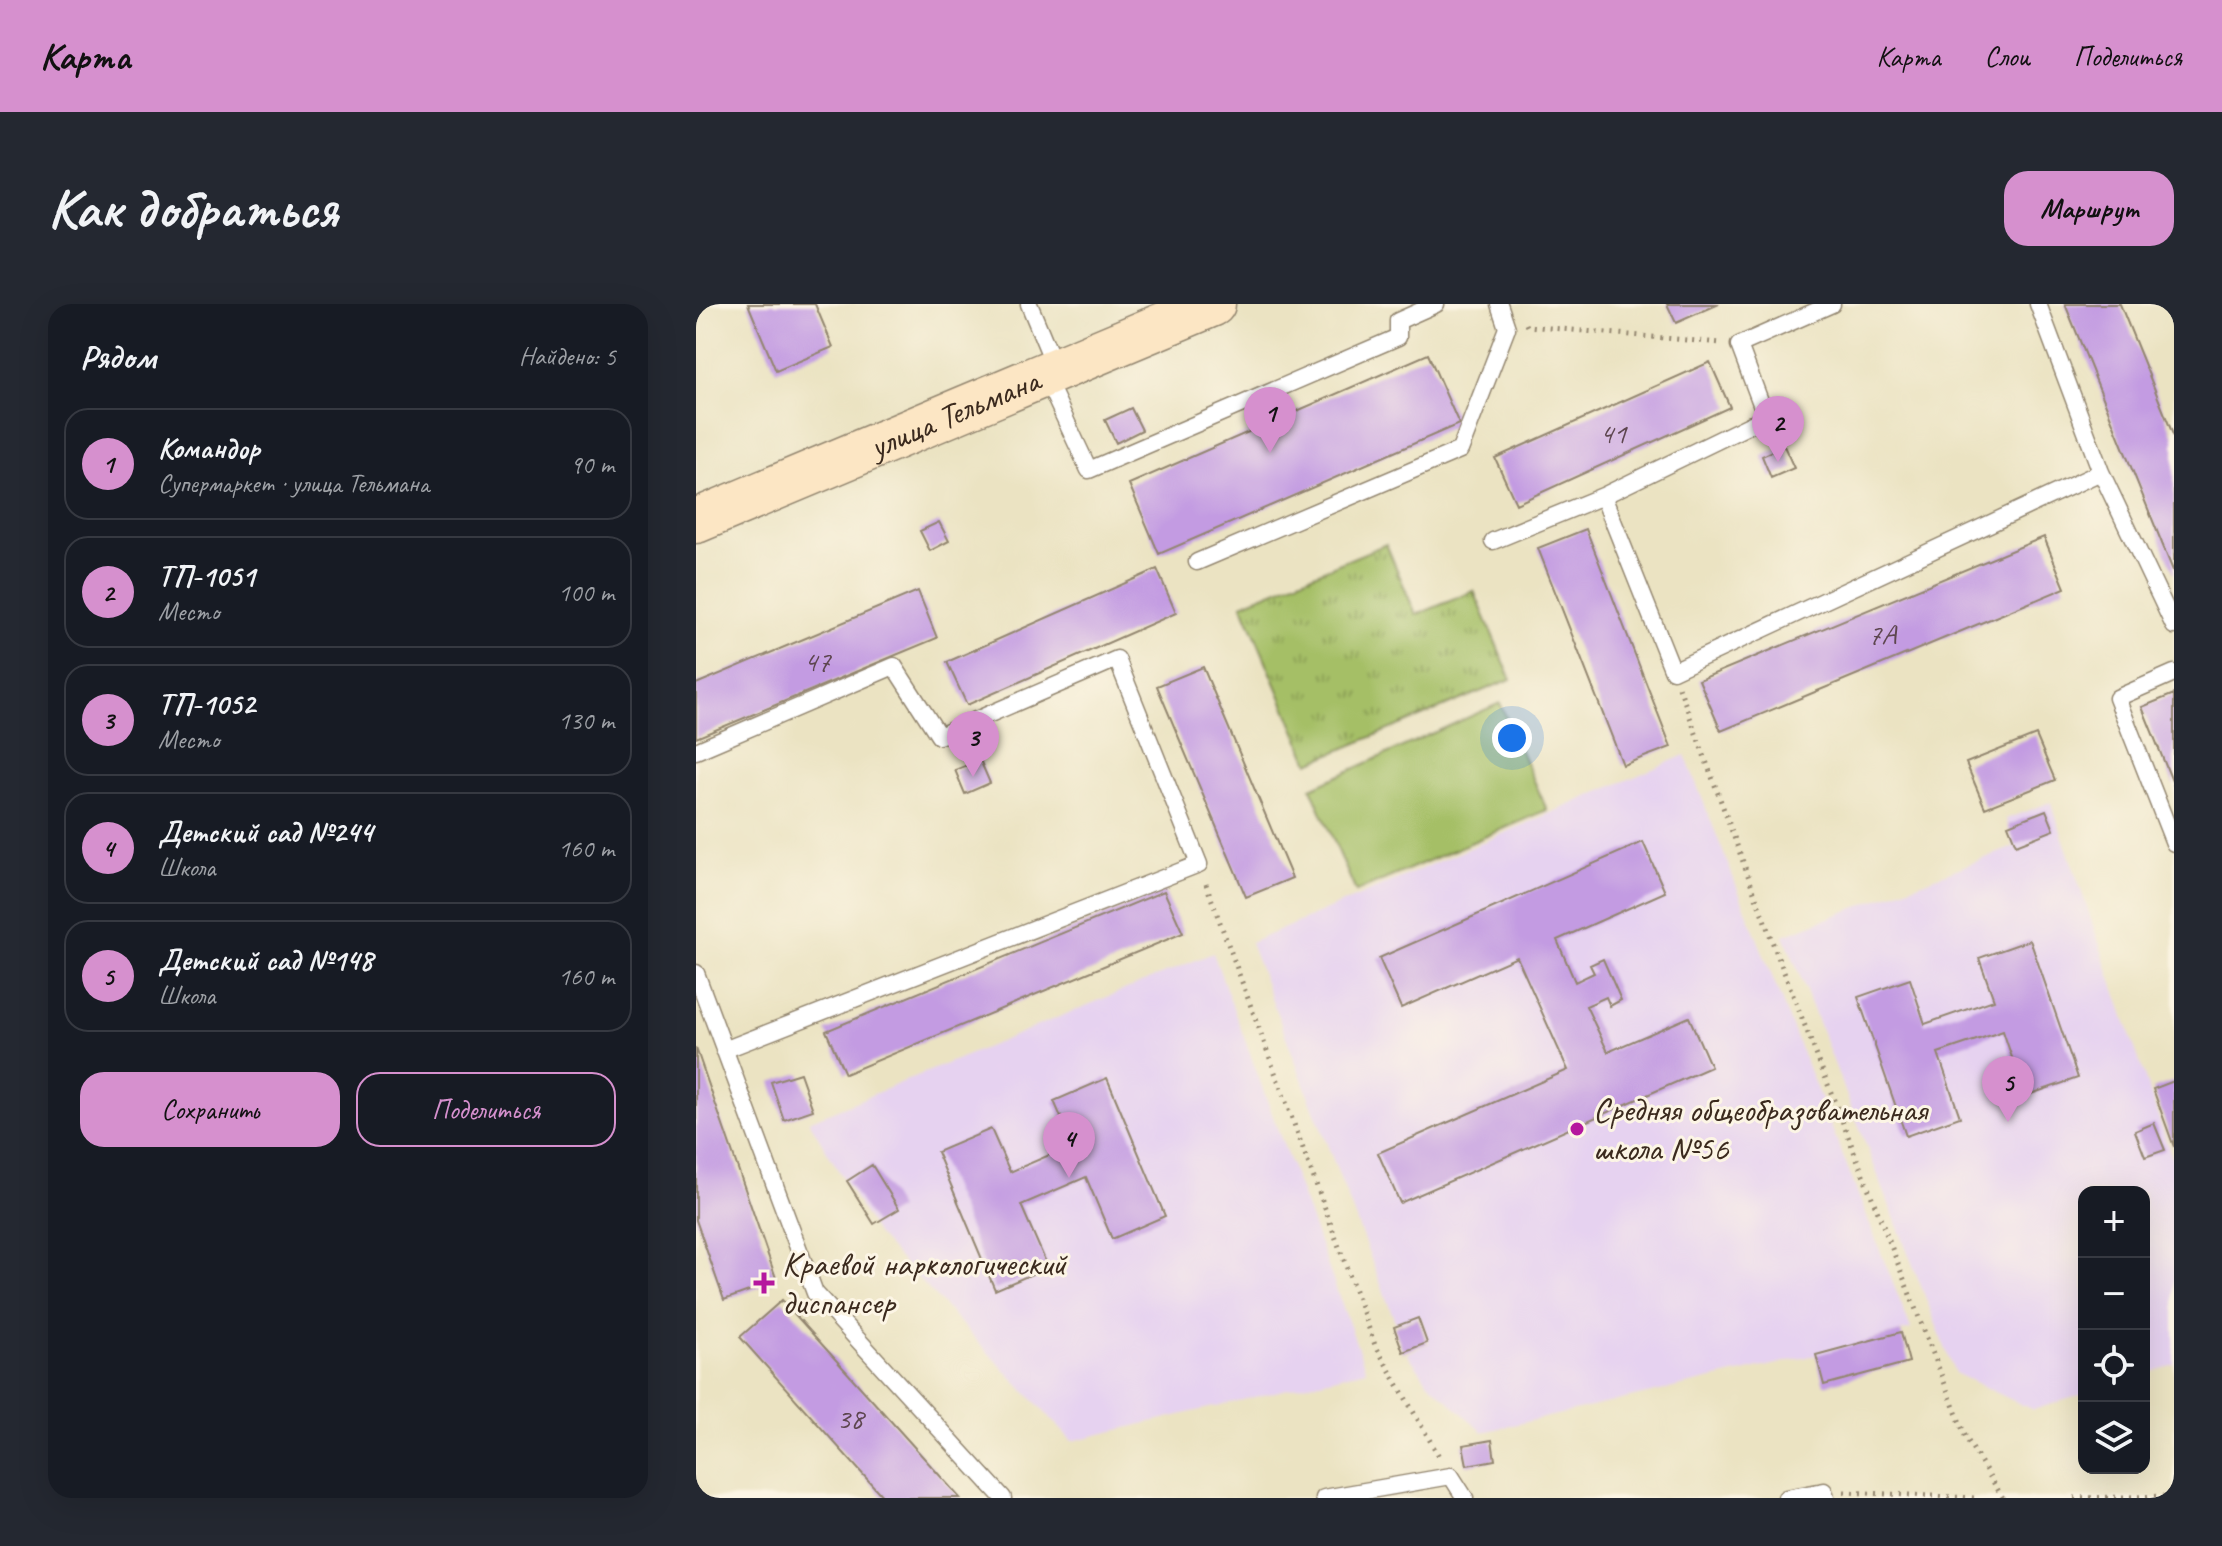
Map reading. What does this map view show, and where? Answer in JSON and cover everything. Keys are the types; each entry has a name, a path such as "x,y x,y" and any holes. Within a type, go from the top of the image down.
{"main road":[{"name":"улица Тельмана","path":"696,521 1213,304"}],"lane":[{"path":"1029,304 1051,373 1089,470 1398,337 1398,321 1436,304"},
{"path":"1197,562 1460,450 1507,328 1499,304"},
{"path":"1493,541 1603,496 1766,417 1739,345 1832,304"},
{"path":"2038,304 2101,472 2174,626"},
{"path":"1603,496 1673,671 2101,472"},
{"path":"696,751 894,666 939,736 1117,659 1199,864 724,1050"},
{"path":"2174,673 2117,698 2174,843"},
{"path":"696,973 815,1293 1003,1498"},
{"path":"1324,1498 1451,1476 1465,1498"},
{"path":"1786,1498 1825,1495"}],"path":[{"path":"1522,315 1527,326 1739,345"},
{"path":"1673,671 1775,949 1966,1438 2003,1498"},
{"path":"1199,864 1375,1345 1451,1476"},
{"path":"1825,1495 1975,1498"},
{"path":"2074,1498 2174,1496"}],"shaded area":[{"name":"Средняя общеобразовательная школа №56","path":"1685,755 1911,1329 1816,1355 1483,1432 1429,1383 1407,1353 1429,1343 1420,1316 1396,1324 1250,943"},
{"path":"2051,802 2174,1163 2174,1364 2150,1372 2150,1186 2078,1186 2078,1396 2033,1410 1955,1373 1784,935 2014,847 2006,819"},
{"path":"1213,953 1366,1370 1072,1441 876,1234 809,1121"}],"green space":[{"path":"1386,544 1416,615 1474,591 1511,679 1309,763 1242,604"},
{"path":"1500,703 1547,810 1356,892 1311,788"}],"building":[{"path":"748,304 815,304 833,347 776,371"},
{"path":"1667,304 1719,304 1676,323"},
{"path":"2065,304 2120,304 2174,437 2174,573"},
{"path":"1428,354 1459,424 1159,554 1129,484"},
{"path":"1710,362 1730,407 1516,504 1495,458"},
{"path":"1131,408 1142,430 1116,443 1105,420"},
{"path":"1784,446 1794,468 1771,478 1762,456"},
{"path":"939,522 949,541 930,551 920,531"},
{"path":"1586,529 1671,747 1623,765 1538,548"},
{"path":"2044,537 2065,588 1721,731 1699,680"},
{"path":"1157,569 1176,613 967,705 947,662"},
{"path":"918,591 937,638 696,738 696,684"},
{"path":"1203,667 1292,878 1246,897 1157,686"},
{"path":"2174,694 2174,786 2142,707"},
{"path":"2036,735 2055,780 1985,808 1966,763"},
{"path":"980,760 990,783 965,794 955,770"},
{"path":"2046,810 2054,830 2016,845 2008,825"},
{"path":"1643,842 1665,892 1557,940 1575,982 1594,973 1590,965 1603,959 1621,1000 1610,1006 1606,997 1586,1006 1608,1052 1689,1017 1711,1067 1400,1203 1378,1153 1568,1070 1517,957 1401,1008 1379,958"},
{"path":"1164,891 1183,933 845,1074 826,1031"},
{"path":"2030,940 2078,1078 2025,1096 2003,1031 1938,1053 1960,1117 1906,1136 1858,997 1910,979 1925,1024 1994,1000 1979,958"},
{"path":"696,1048 777,1281 724,1300 696,1220"},
{"path":"800,1073 813,1110 784,1120 771,1082"},
{"path":"1107,1078 1165,1216 1112,1239 1086,1177 1021,1205 1048,1267 995,1290 937,1152 991,1129 1010,1172 1073,1145 1054,1101"},
{"path":"2174,1081 2174,1147 2153,1089"},
{"path":"2154,1123 2165,1150 2145,1157 2135,1131"},
{"path":"872,1165 899,1209 874,1224 847,1181"},
{"path":"782,1300 960,1498 884,1498 740,1337"},
{"path":"1418,1318 1427,1343 1403,1352 1394,1327"},
{"path":"1901,1332 1909,1362 1824,1385 1816,1355"},
{"path":"1492,1440 1495,1460 1467,1465 1463,1445"}],"place":[{"name":"Командор","path":"1270,453"},
{"name":"ТП-1051","path":"1778,462"},
{"name":"ТП-1052","path":"973,777"},
{"name":"Детский сад №148","path":"2008,1122"},
{"name":"Средняя общеобразовательная школа №56","path":"1577,1129"},
{"name":"Детский сад №244","path":"1069,1178"},
{"name":"Краевой наркологический диспансер","path":"764,1283"}]}
